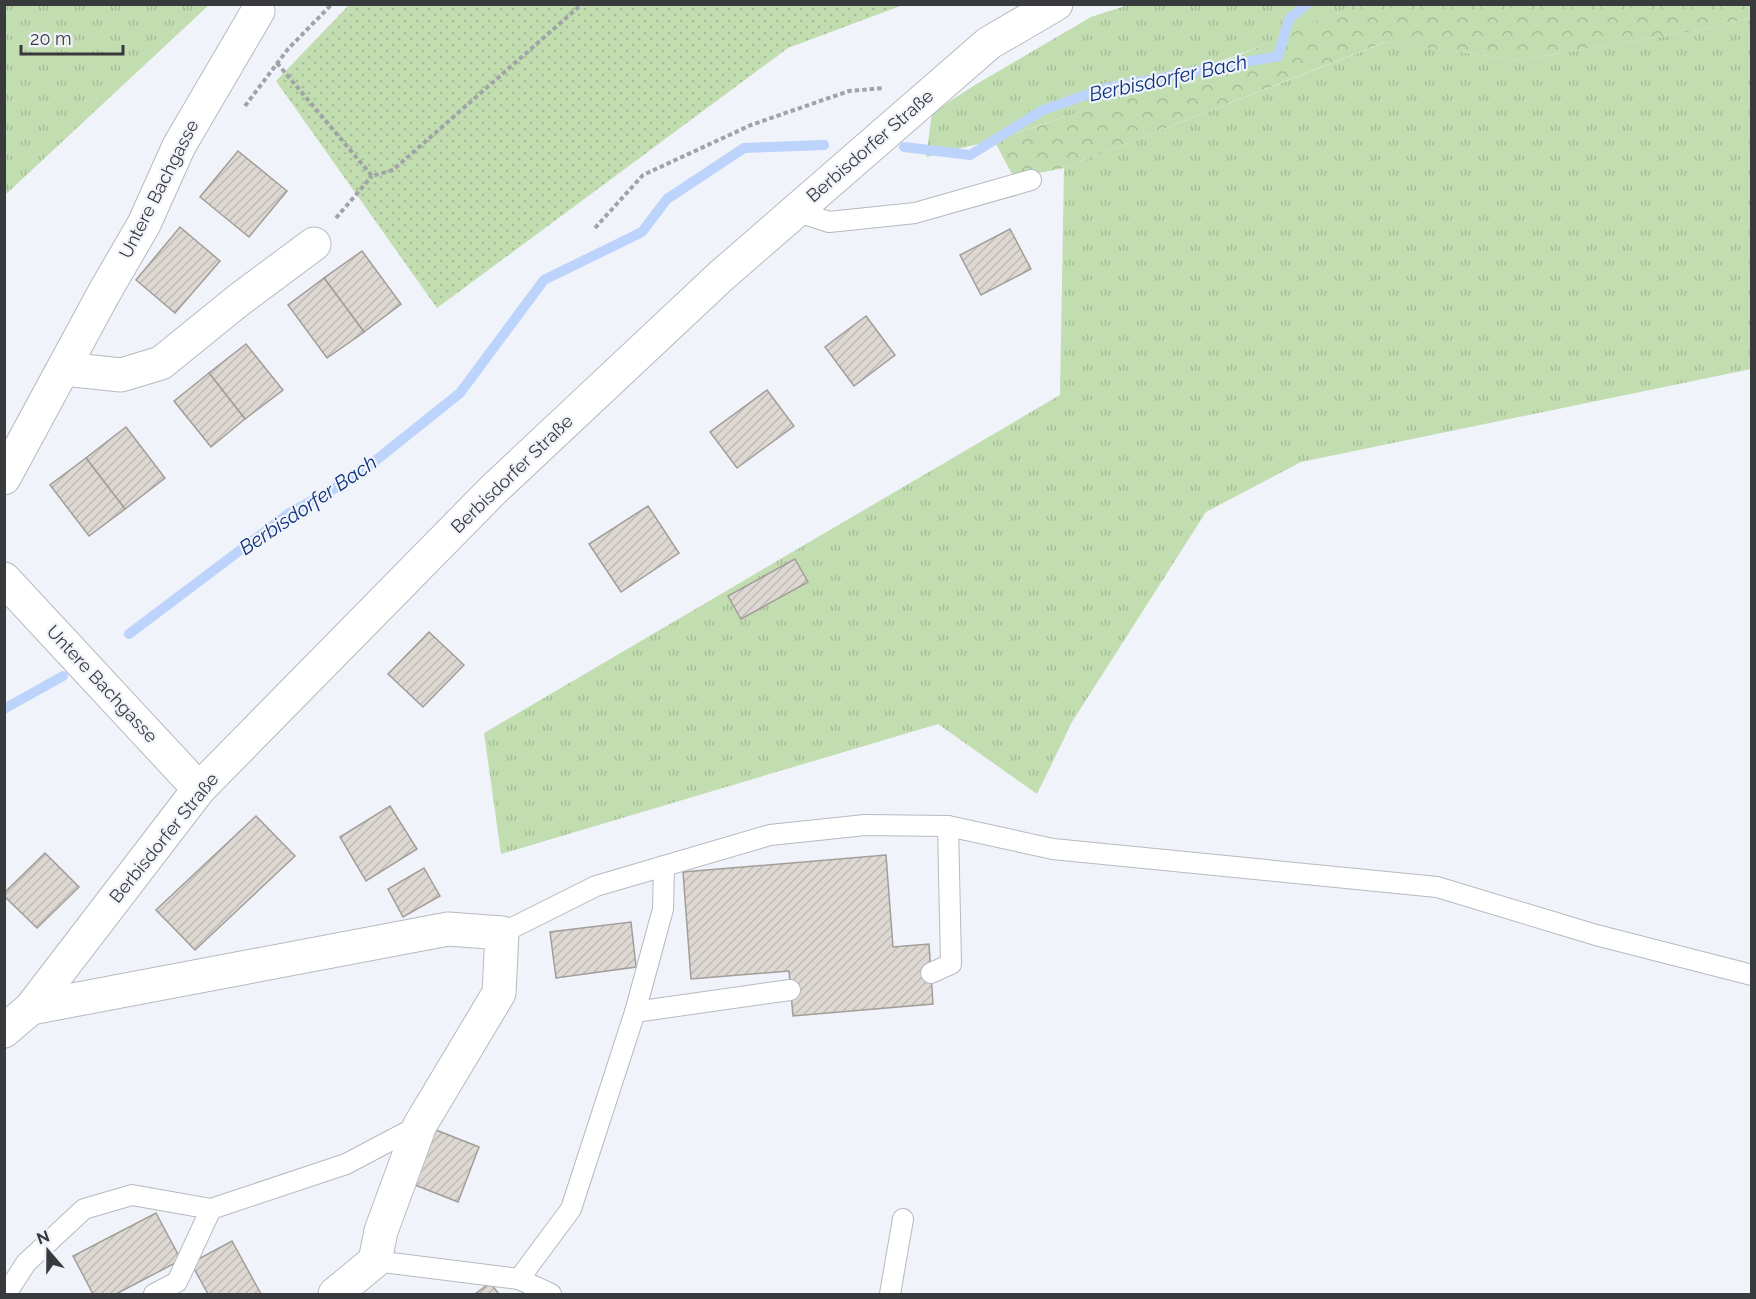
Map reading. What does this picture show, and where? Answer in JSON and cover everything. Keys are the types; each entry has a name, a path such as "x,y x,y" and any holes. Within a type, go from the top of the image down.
{"street":[{"name":"Berbisdorfer Straße","path":"4,1031 31,1008 199,789 493,490 721,276 989,43 1056,4"},
{"name":"Untere Bachgasse","path":"4,478 144,224 179,146 258,11"},
{"path":"64,369 121,375 161,363 240,299 314,244"},
{"name":"Untere Bachgasse","path":"4,579 199,789"},
{"name":"Berbisdorfer Straße","path":"31,1008 448,929 502,933"},
{"path":"335,1294 375,1261 381,1231 420,1125 499,993 502,933"}],"lane":[{"path":"795,212 829,222 915,213 1031,180"},
{"path":"502,933 597,886 770,835 866,825 948,826 1053,849 1437,887 1596,935 1752,975"},
{"path":"931,973 951,964 948,826"},
{"path":"519,1279 571,1209 634,1012 663,909 664,866"},
{"path":"634,1012 790,990"},
{"path":"6,1294 26,1263 84,1209 132,1196 211,1209 346,1164 420,1125"},
{"path":"154,1294 177,1282 211,1209"},
{"path":"891,1294 903,1219"},
{"path":"375,1261 519,1279 551,1294"}],"path":[{"path":"314,244 372,176 393,170 582,4"},
{"path":"277,63 372,176"},
{"path":"595,228 643,175 751,125 849,92 885,88"}],"green space":[{"path":"5,4 209,4 209,5 5,195"},
{"path":"350,4 903,5 788,48 437,308 276,81"},
{"path":"1131,4 1354,5 1295,33 1111,102 994,140 926,157 932,113 1091,17"},
{"path":"1354,5 1751,5 1751,18 1705,29 1519,60 1385,42 1064,168 1014,178 994,140 1222,62"},
{"path":"1751,18 1751,369 1301,462 1206,512 1072,722 1037,794 938,724 501,854 484,733 1060,395 1064,168 1386,42 1519,60 1705,29"}],"building":[{"path":"238,151 287,191 249,237 200,197"},
{"path":"180,227 220,261 175,313 136,280"},
{"path":"1010,229 1031,269 981,295 960,255"},
{"path":"362,251 401,304 364,332 324,278"},
{"path":"324,278 364,332 327,358 288,305"},
{"path":"866,316 895,355 854,386 825,347"},
{"path":"246,344 283,390 245,419 209,373"},
{"path":"209,373 245,419 211,447 174,401"},
{"path":"767,390 794,426 737,468 710,432"},
{"path":"126,427 165,478 125,509 86,458"},
{"path":"86,458 125,509 89,536 50,485"},
{"path":"648,506 679,553 621,592 589,544"},
{"path":"795,559 808,582 741,619 728,596"},
{"path":"429,632 464,665 423,707 388,674"},
{"path":"390,806 417,849 366,881 340,837"},
{"path":"256,816 295,856 195,950 156,910"},
{"path":"45,853 79,887 37,928 4,896 4,893"},
{"path":"886,855 893,947 929,944 933,1004 793,1016 789,971 691,979 683,872"},
{"path":"424,868 440,896 403,917 388,889"},
{"path":"631,922 636,967 556,978 550,932"},
{"path":"431,1128 479,1147 458,1202 410,1183"},
{"path":"156,1213 181,1260 116,1294 93,1294 73,1256"},
{"path":"232,1241 261,1294 208,1294 191,1263"},
{"path":"490,1283 499,1294 475,1294"}],"waterway":[{"name":"Berbisdorfer Bach","path":"904,147 970,155 1043,110 1106,88 1278,56 1289,19 1307,4"},
{"name":"Berbisdorfer Bach","path":"129,634 288,514 355,477 460,393 544,280 642,232 667,199 744,148 824,145"},
{"name":"Berbisdorfer Bach","path":"4,709 63,676"}]}
